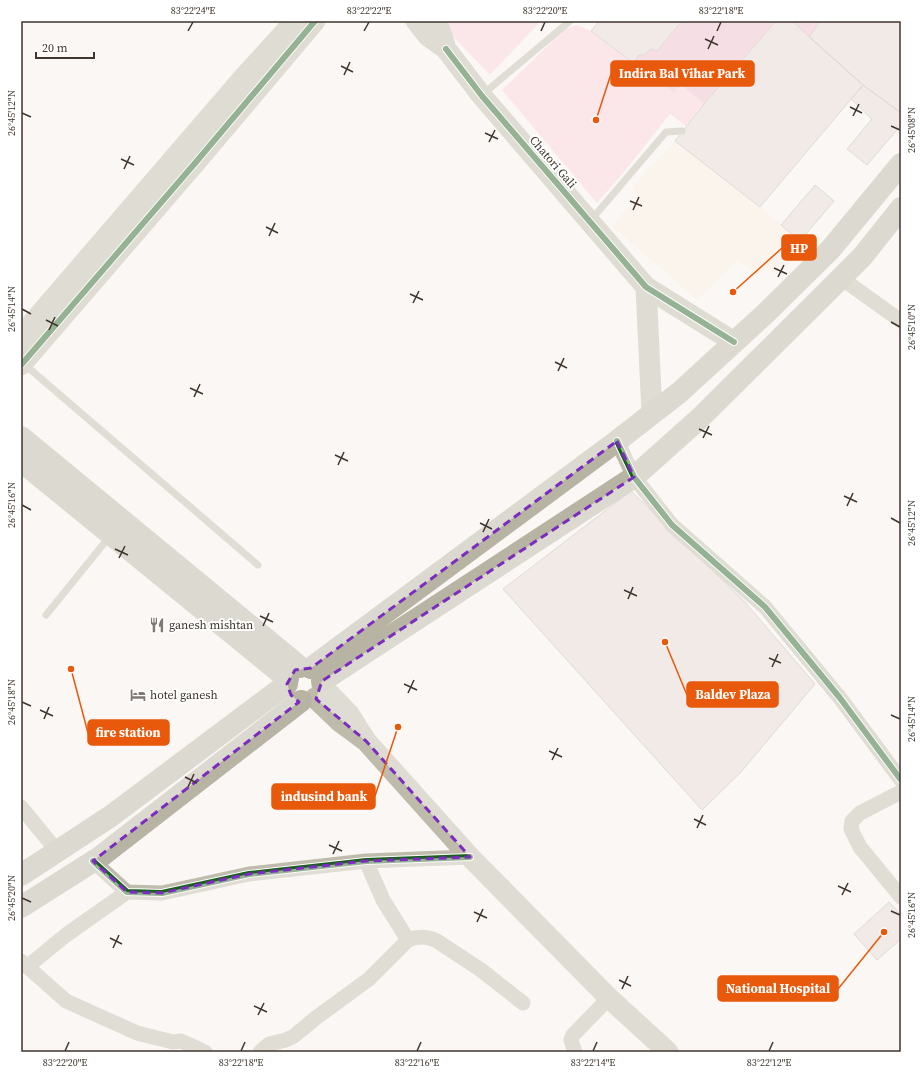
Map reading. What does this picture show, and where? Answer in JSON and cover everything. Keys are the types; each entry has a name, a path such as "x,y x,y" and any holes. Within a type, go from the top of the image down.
{"main road":[{"path":"21,907 93,861 306,683 617,441 652,412 680,392 830,250 901,164"},
{"path":"21,875 111,816 306,683 634,477 700,418 862,257 901,208"},
{"path":"21,437 306,683"},
{"path":"21,461 111,534 306,683"}],"street":[{"path":"21,336 243,78 295,21"},
{"path":"22,364 315,21"},
{"path":"416,21 428,36 446,49"},
{"path":"433,21 440,30 446,49"},
{"name":"Chatori Gali","path":"446,49 482,96 646,287 734,342"},
{"path":"841,278 901,321"},
{"path":"646,287 652,412"},
{"path":"617,441 634,477 672,525 765,607 840,698 901,780"},
{"path":"306,683 339,721 366,741 470,857 661,1050"},
{"path":"901,792 860,813 852,821 851,829 860,847 901,897"},
{"path":"21,807 57,851"},
{"path":"205,1052 181,1041 170,1047 66,1001 24,964 127,892 162,893 249,874 366,861 470,857"},
{"path":"93,861 127,892"},
{"path":"366,861 383,900 408,940"},
{"path":"260,1052 269,1044 286,1040 294,1036 317,1017 369,979 408,940 417,937 429,938 437,941 481,970 523,1003"},
{"path":"575,1052 571,1040 573,1035 609,998"}],"lane":[{"path":"482,96 570,21"},
{"path":"589,222 666,132 682,131"},
{"path":"22,364 258,565"},
{"path":"46,615 111,534"}],"highlighted area":[{"path":"617,441 634,477 322,681 316,699 366,741 470,857 366,861 249,874 162,893 127,892 93,861 299,702 291,695 287,684 295,670 311,668"}],"shaded area":[{"path":"438,21 541,21 490,75"},
{"path":"682,21 776,21 704,104 681,85 674,93 633,63 639,55 644,55 651,49 657,51"},
{"path":"792,21 821,21 809,37"},
{"path":"577,25 591,31 674,93 681,85 704,104 686,126 670,114 597,203 502,90 565,29"},
{"path":"675,141 760,207 800,241 794,251 793,260 786,267 774,274 766,268 758,275 737,260 697,300 612,226 638,195 632,190 644,172"}],"building":[{"path":"599,21 682,21 657,51 651,49 644,55 639,55 633,63 591,31"},
{"path":"776,21 792,21 863,85 760,207 675,141 704,104"},
{"path":"821,21 901,21 901,113 863,85 809,37"},
{"path":"863,85 901,113 901,125 867,165 847,149 872,119 851,99"},
{"path":"815,185 834,201 800,241 781,225"},
{"path":"631,491 744,601 815,684 741,772 702,810 503,589"},
{"path":"889,902 901,915 901,939 877,960 854,934"}],"cycle path":[{"path":"21,365 315,21"},
{"path":"446,49 482,96 646,287 734,342"},
{"path":"617,441 634,477 672,525 765,607 840,698 901,780"},
{"path":"93,861 127,892 162,893 249,874 366,861 470,857"}],"place":[{"name":"Indira Bal Vihar Park","path":"596,120"},
{"name":"HP","path":"733,292"},
{"name":"ganesh mishtan","path":"157,625"},
{"name":"Baldev Plaza","path":"665,642"},
{"name":"fire station","path":"71,669"},
{"name":"hotel ganesh","path":"138,695"},
{"name":"indusind bank","path":"398,727"},
{"name":"National Hospital","path":"884,932"}]}
